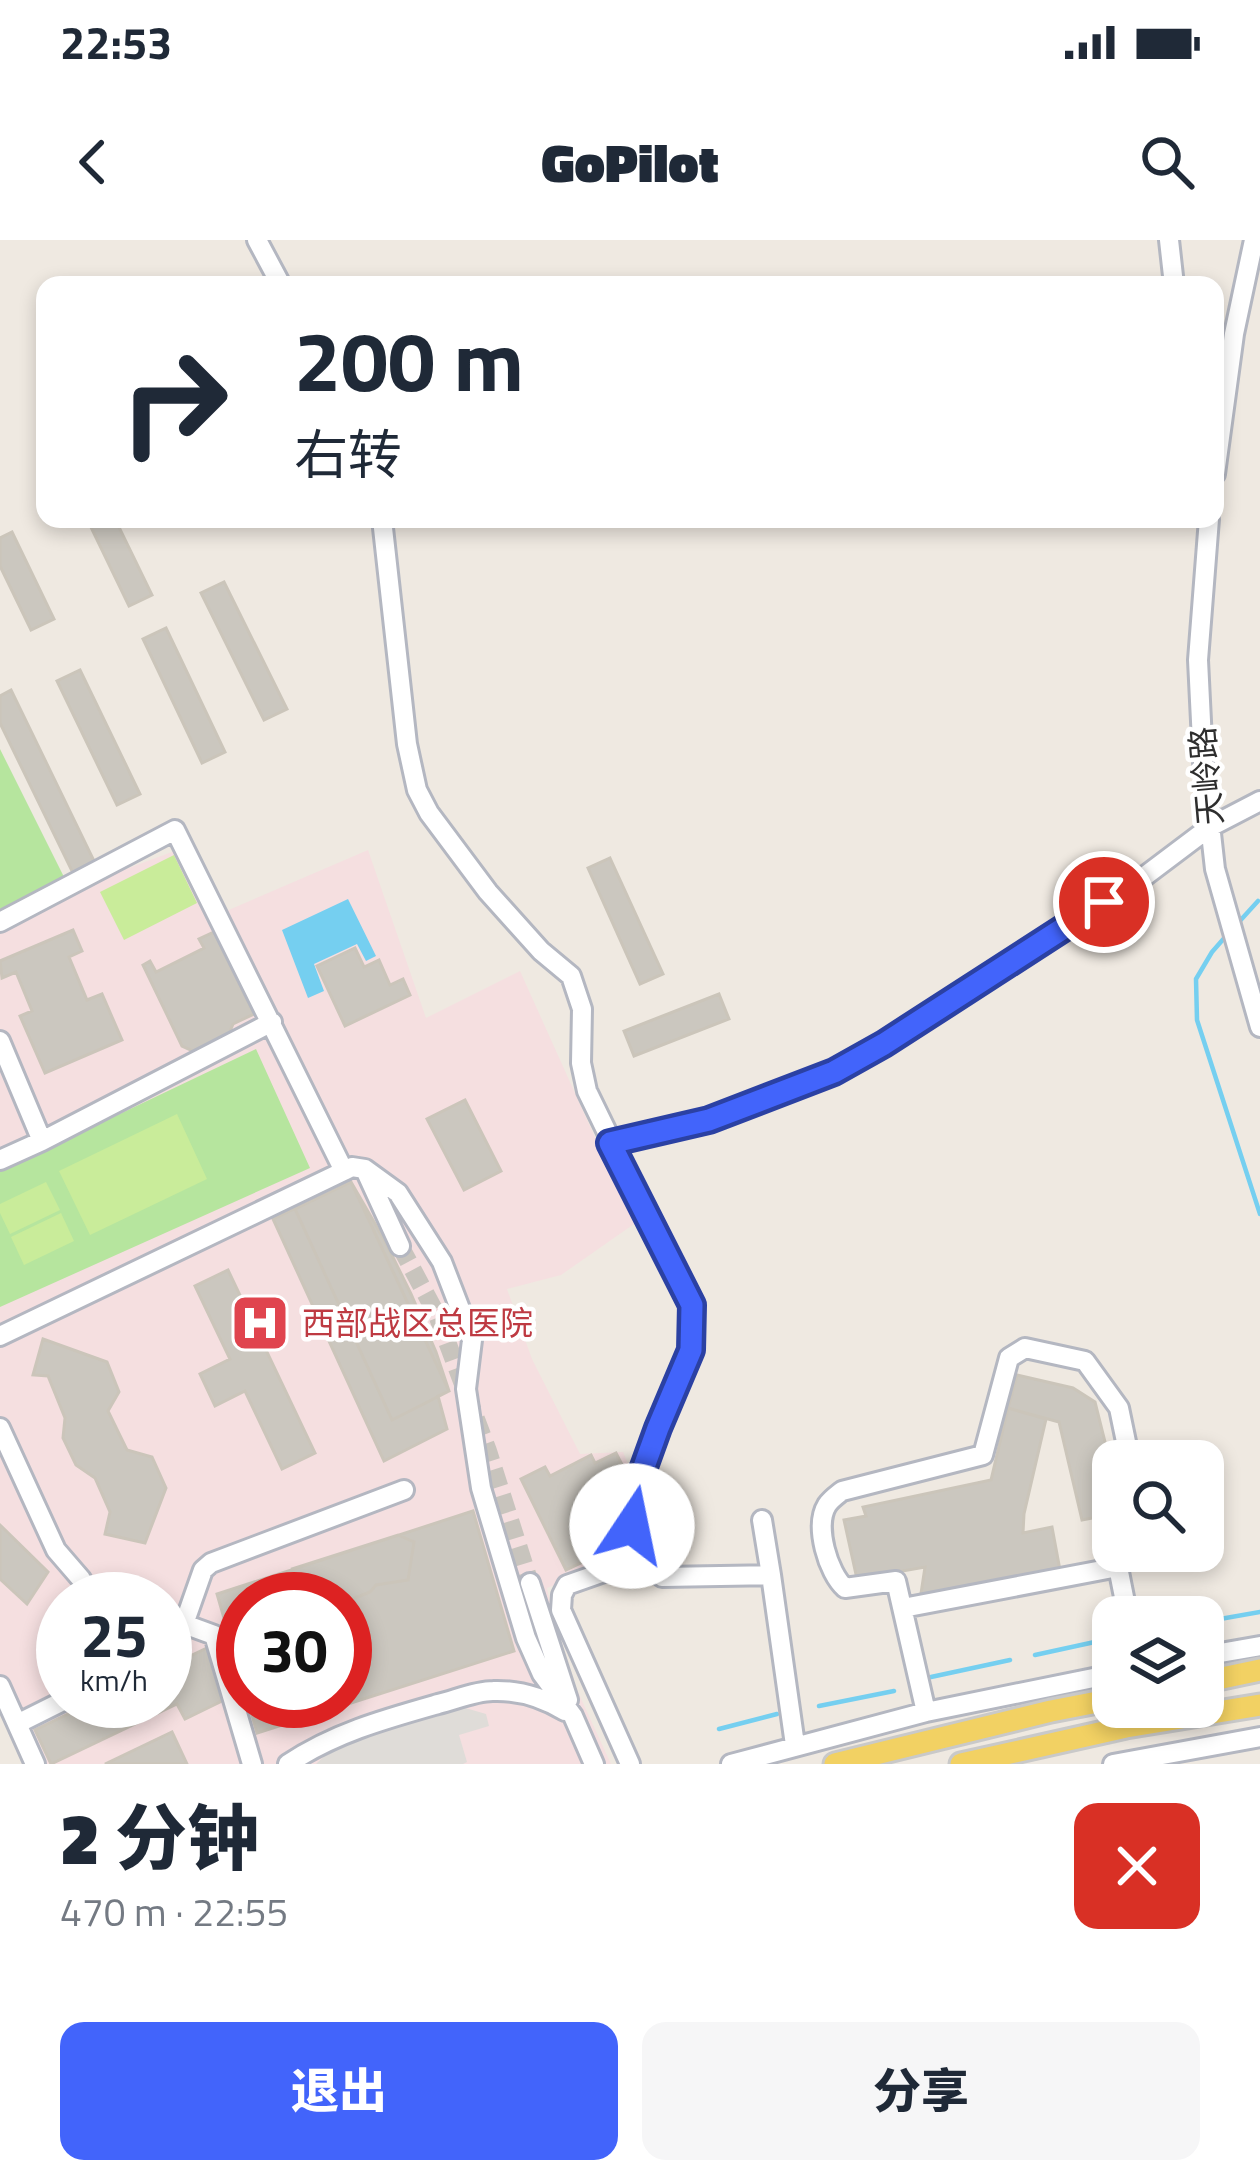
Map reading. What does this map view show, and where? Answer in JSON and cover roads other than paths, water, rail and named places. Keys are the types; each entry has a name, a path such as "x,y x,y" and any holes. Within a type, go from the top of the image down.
{"main road":[{"path":"1224,1678 1260,1670"},
{"path":"835,1764 1092,1704"},
{"path":"961,1764 996,1760 1126,1727 1260,1706"}],"street":[{"path":"256,240 276,276"},
{"path":"1169,240 1173,276"},
{"path":"1224,408 1254,240"},
{"path":"383,528 406,744 417,790 488,892 541,951 572,976 583,1009 581,1063 587,1091 692,1305 691,1350 632,1500 634,1541 641,1559 662,1576 771,1575"},
{"name":"天岭路","path":"1208,528 1198,660 1202,763 1215,868 1260,1027"},
{"path":"610,1143 709,1120 834,1072 1141,879 1210,827 1260,801"},
{"path":"0,922 175,830 344,1171"},
{"path":"0,1160 272,1022"},
{"path":"0,1041 42,1141"},
{"path":"0,1336 352,1167 365,1169 398,1193 442,1262 472,1340 466,1389 481,1488 526,1639 542,1674 573,1716"},
{"path":"365,1169 400,1246"},
{"path":"926,1712 896,1581 845,1588 833,1577 822,1522 827,1505 842,1491 983,1455 1009,1358 1025,1348 1085,1361 1119,1408 1126,1440"},
{"path":"0,1428 56,1550 75,1572"},
{"path":"192,1601 203,1570 211,1562 404,1490"},
{"path":"762,1520 795,1745"},
{"path":"630,1764 561,1610 568,1585 641,1559"},
{"path":"904,1608 1092,1566"},
{"path":"530,1583 573,1716 594,1764"},
{"path":"192,1627 214,1635 252,1764"},
{"path":"1224,1652 1260,1646"},
{"path":"731,1764 926,1712 1092,1678"},
{"path":"0,1686 35,1764"},
{"path":"288,1764 312,1748 388,1718 487,1690 545,1699 573,1716"},
{"path":"979,1700 996,1760"},
{"path":"17,1724 36,1714"},
{"path":"1112,1764 1260,1737"}],"water":[{"path":"348,899 376,956 366,961 357,944 314,964 324,991 308,998 282,930"}],"waterway":[{"path":"1238,923 1258,901"},
{"path":"1226,936 1196,979 1197,1020 1260,1214"},
{"path":"1224,1618 1260,1612"},
{"path":"1035,1655 1092,1643"},
{"path":"931,1677 1010,1660"},
{"path":"819,1706 894,1691"},
{"path":"719,1729 777,1714"}],"tunnel":[{"path":"400,1246 437,1315 530,1583"}],"place":[{"name":"西部战区总医院","path":"260,1323"}]}
